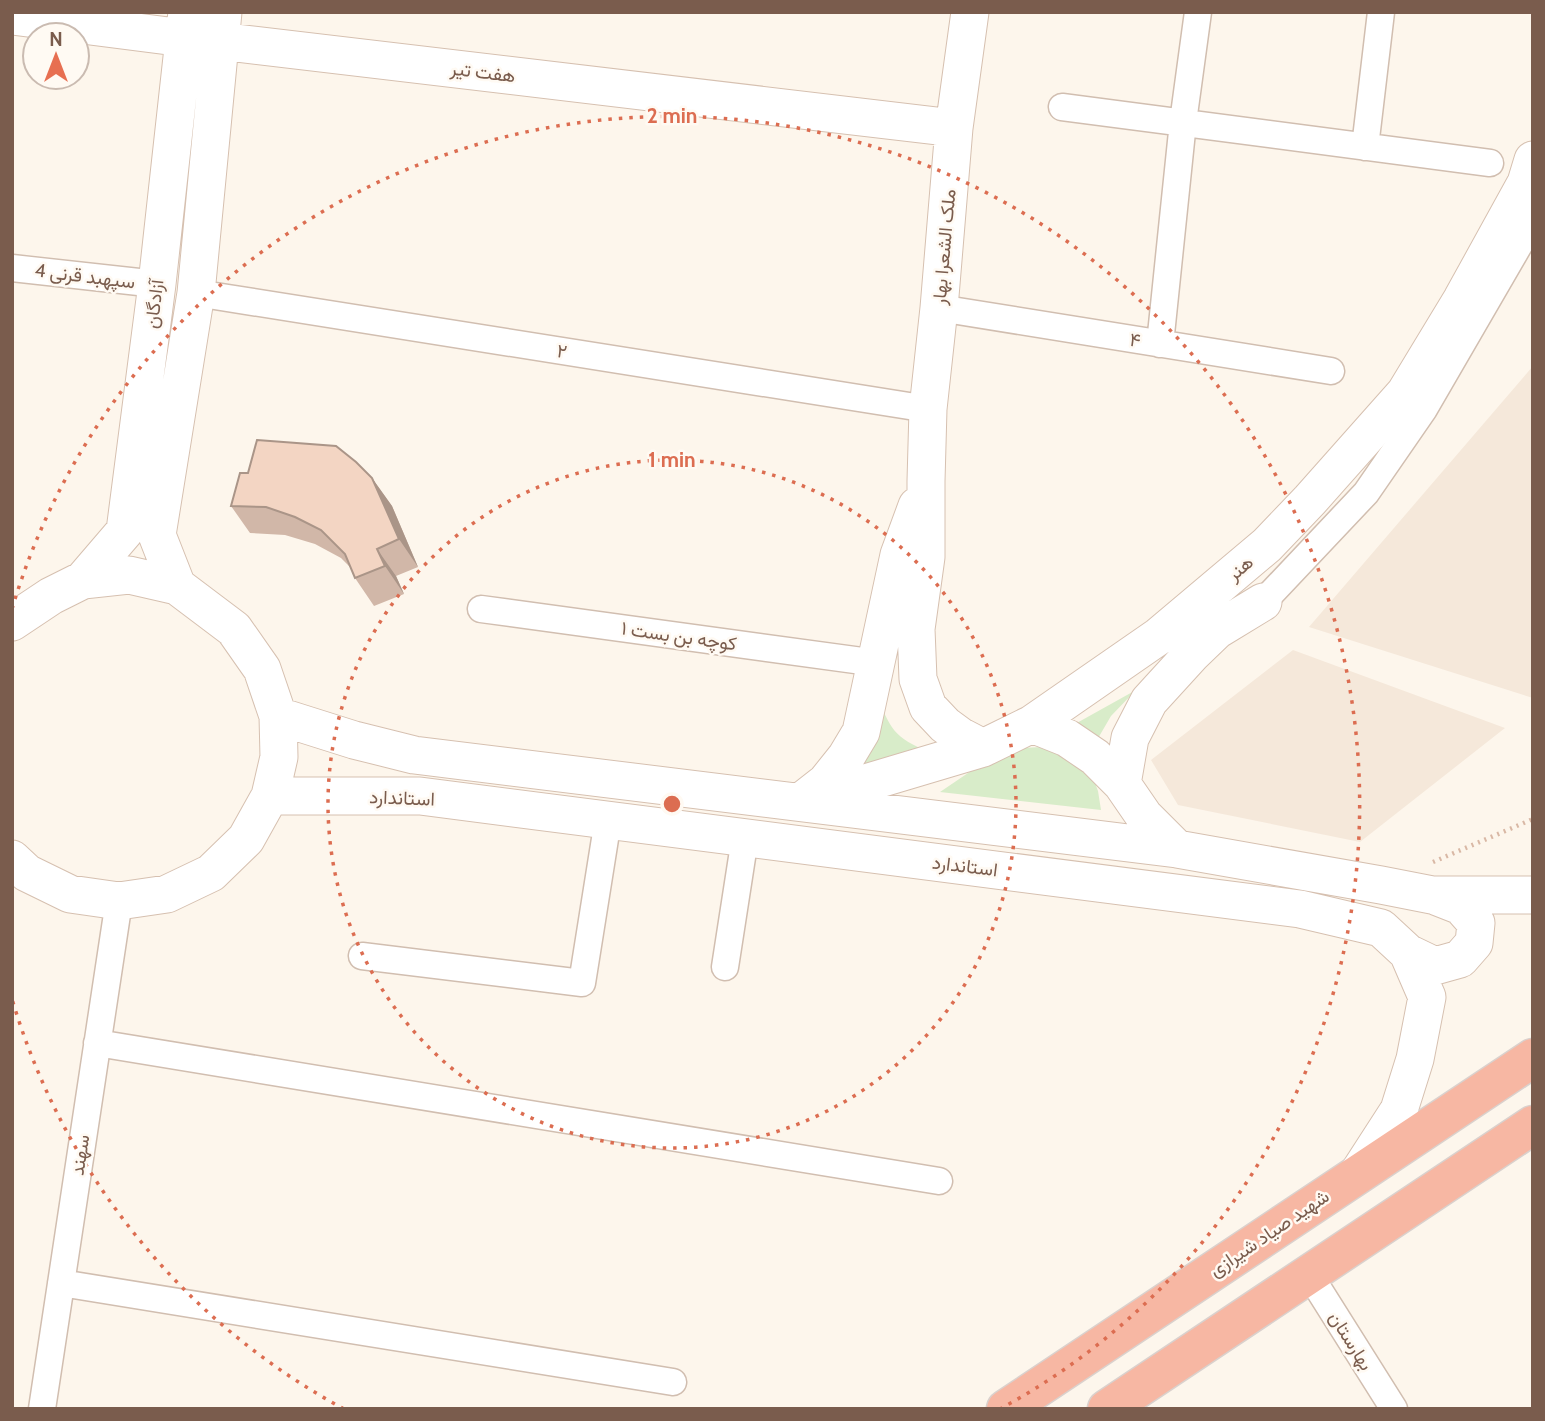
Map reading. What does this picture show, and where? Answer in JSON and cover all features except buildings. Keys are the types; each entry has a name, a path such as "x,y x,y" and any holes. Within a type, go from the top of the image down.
{"highway":[{"name":"شهید صیاد شیرازی","path":"1006,1409 1533,1058"},
{"path":"1107,1409 1533,1125"}],"street":[{"name":"ملک الشعرا بهار","path":"970,12 954,128 928,410 926,557 916,629 918,679 928,707 945,725 983,748"},
{"path":"1160,344 1183,122 1198,12"},
{"path":"1365,147 1381,12"},
{"name":"هفت تیر","path":"12,16 203,26 954,128"},
{"name":"آزادگان","path":"83,580 125,531 157,285 203,26"},
{"name":"آزادگان","path":"177,586 157,535 196,293 203,26"},
{"path":"1062,107 1490,163"},
{"name":"هنر","path":"799,803 983,748 1032,724 1159,636 1266,545 1405,393 1520,195 1533,160"},
{"name":"هنر","path":"1122,784 1130,738 1149,701 1217,630 1263,602 1366,493 1424,410 1533,221"},
{"name":"سپهبد قرنی 4","path":"12,268 157,285"},
{"name":"۲","path":"196,293 928,410"},
{"name":"۴","path":"939,308 1331,371"},
{"name":"ملک الشعرا بهار","path":"799,803 826,782 861,732 899,555 926,481"},
{"path":"1282,529 1308,555"},
{"path":"12,622 51,596 83,580 129,575 177,586 234,629 262,669 278,716 279,757 270,796 246,839 211,873 167,894 119,901 70,894 27,873 12,859"},
{"name":"کوچه بن بست ۱","path":"481,609 877,663"},
{"path":"278,716 354,740 414,755 1177,849 1368,882 1432,879 1533,895"},
{"path":"1032,724 1068,738 1095,757 1122,784 1144,816 1177,849"},
{"name":"استاندارد","path":"270,796 420,796 1300,909 1381,928 1408,953 1427,997 1415,1059 1399,1110 1357,1175"},
{"path":"362,956 582,983 608,820"},
{"path":"725,967 745,838"},
{"path":"1408,953 1435,966 1460,959 1474,943 1476,923 1461,905 1432,879"},
{"name":"سهند","path":"42,1409 119,901"},
{"path":"97,1043 939,1181"},
{"name":"بهارستان","path":"1309,1274 1394,1409"},
{"path":"61,1283 673,1382"}],"path":[{"path":"1432,879 1533,818"}],"shaded area":[{"path":"1533,366 1533,698 1309,627"},
{"path":"1293,650 1505,728 1360,842 1178,805 1151,760"}],"green space":[{"path":"1136,690 1111,716 1097,740 1075,724"},
{"path":"876,692 894,730 908,742 931,753 848,782"},
{"path":"1042,747 1068,756 1091,772 1101,810 940,792 971,771 1022,748"}]}
